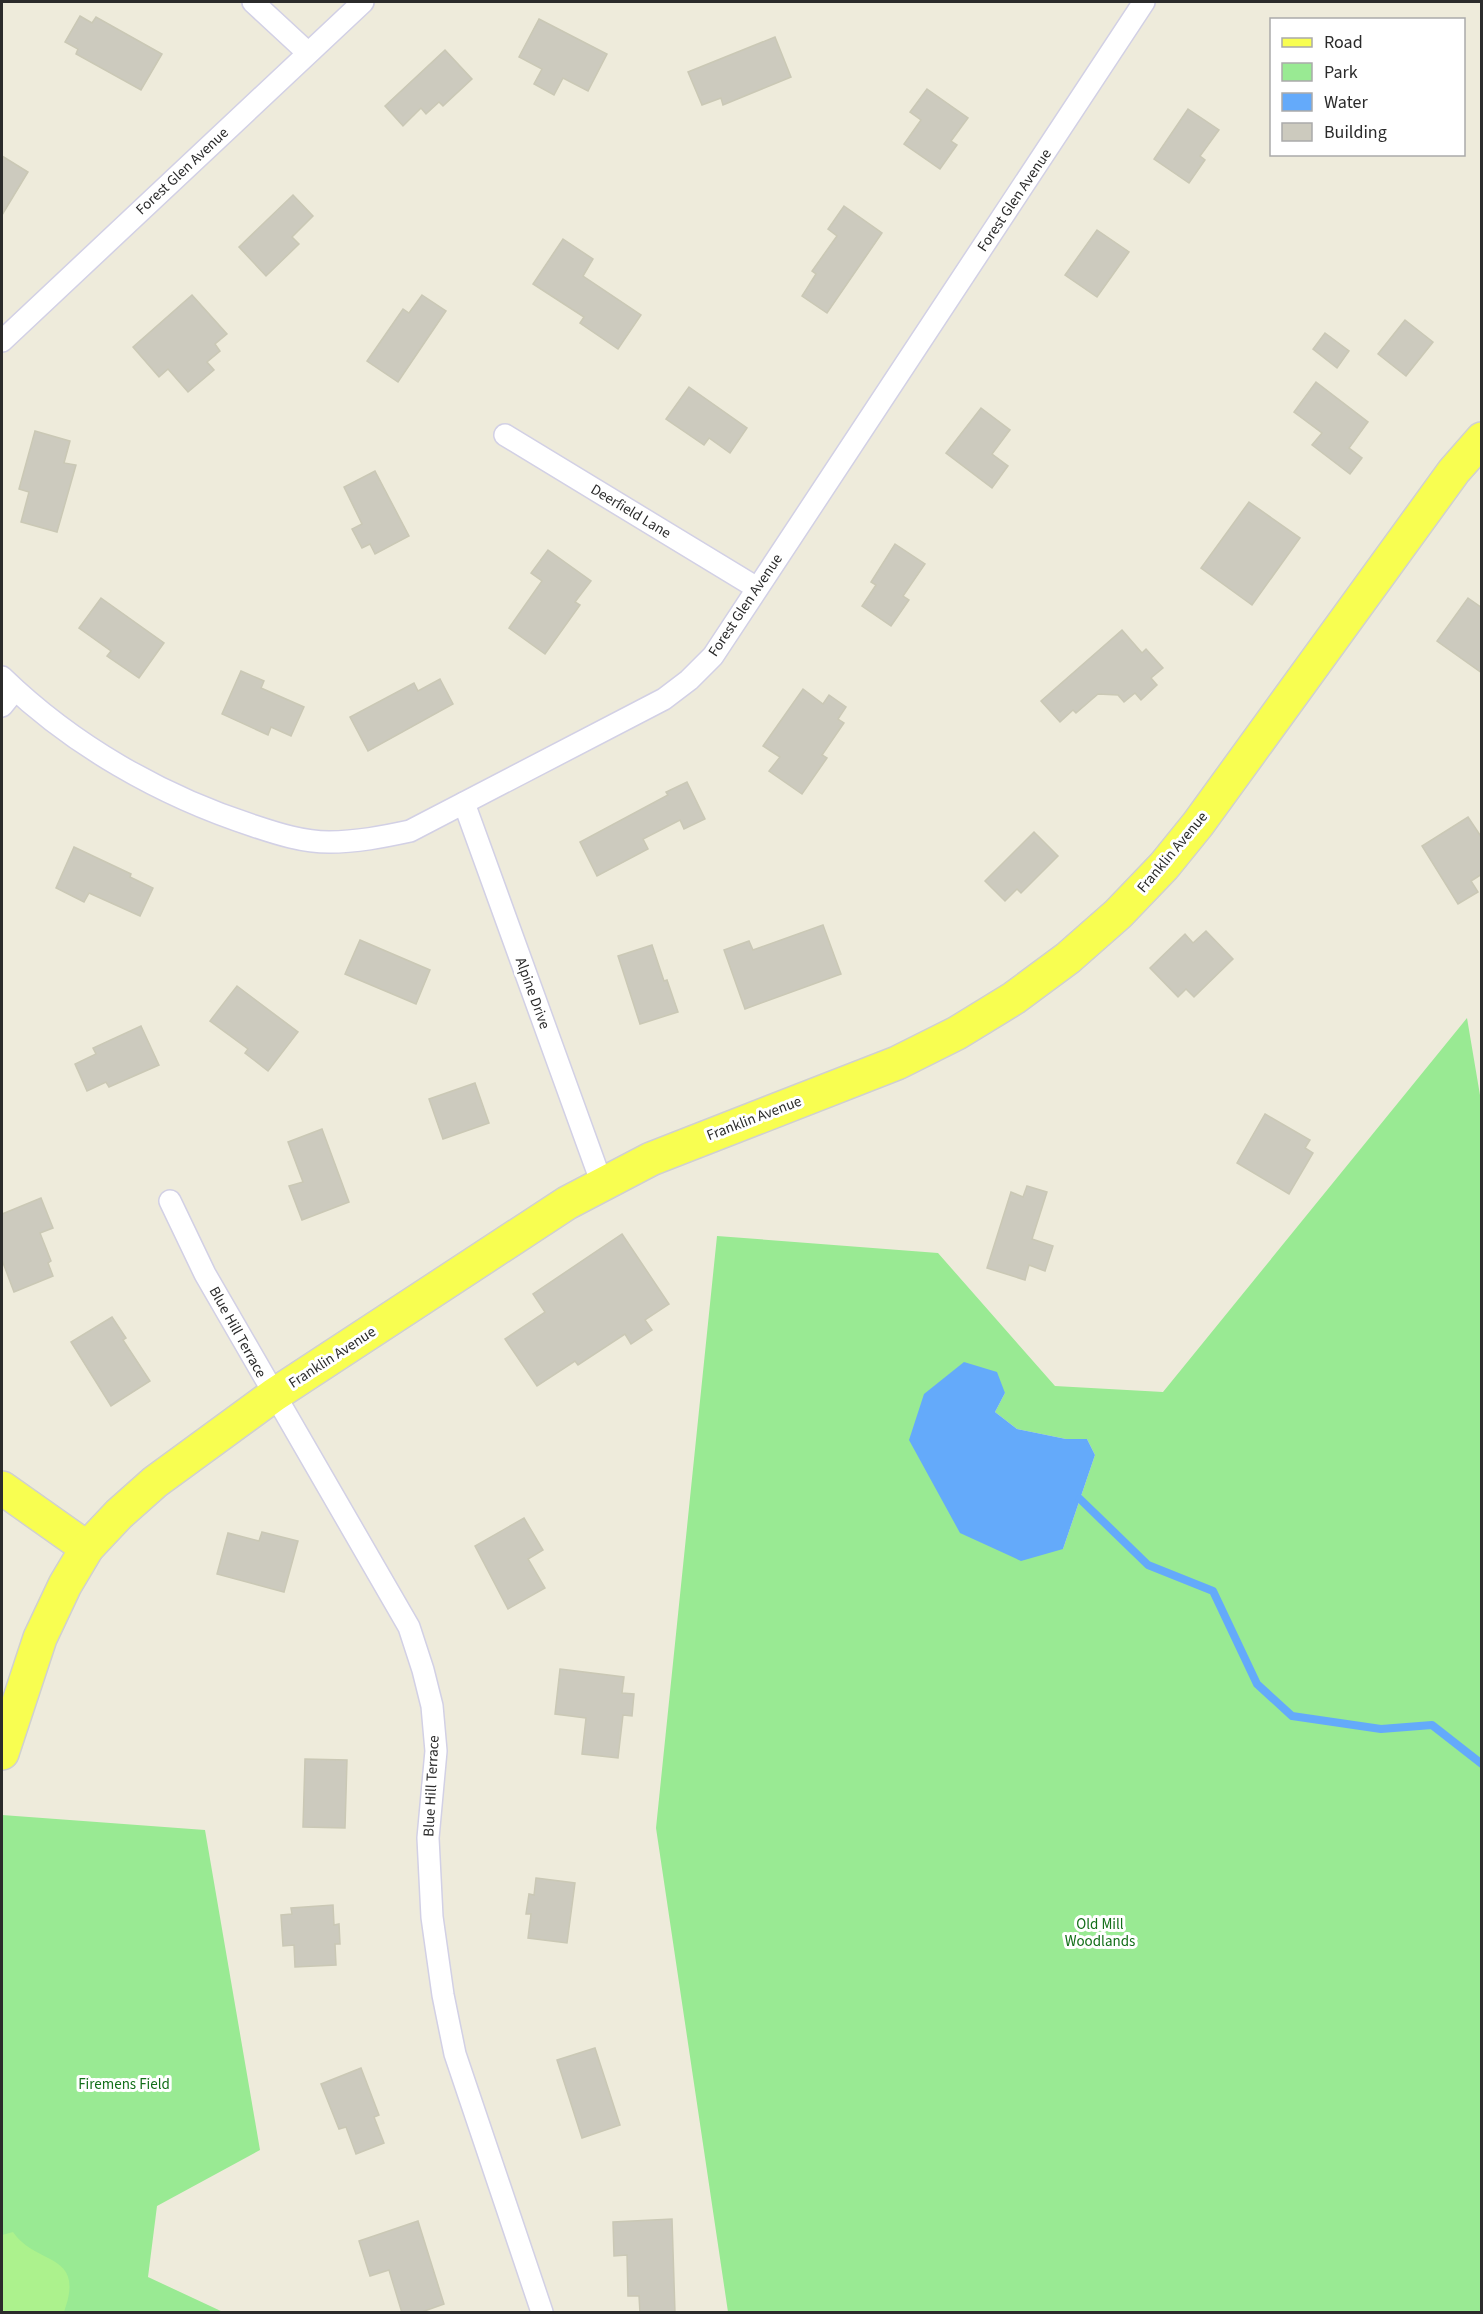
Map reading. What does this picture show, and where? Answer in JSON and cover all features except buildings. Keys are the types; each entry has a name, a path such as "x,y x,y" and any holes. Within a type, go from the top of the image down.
{"main road":[{"name":"Franklin Avenue","path":"2,1753 40,1638 65,1585 87,1548 119,1514 155,1482 274,1395 567,1203 651,1160 897,1063 957,1033 995,1010 1068,958 1118,914 1164,866 1198,824 1454,471 1482,439"},
{"path":"2,1488 87,1548"}],"street":[{"path":"253,2 308,52"},
{"name":"Forest Glen Avenue","path":"2,341 363,2"},
{"name":"Forest Glen Avenue","path":"8,683 66,731 117,764 169,793 225,817 287,837 327,842 367,841 410,831 664,699 689,680 713,656 1144,2"},
{"name":"Deerfield Lane","path":"505,435 757,588"},
{"path":"2,706 8,683"},
{"name":"Alpine Drive","path":"464,803 602,1184"},
{"name":"Blue Hill Terrace","path":"170,1201 205,1274 409,1627 432,1706 436,1751 428,1838 432,1917 443,1995 455,2054 542,2313"}],"green space":[{"name":"Old Mill Woodlands","path":"1467,1018 1482,1107 1481,2312 728,2312 656,1828 717,1236 938,1253 1055,1386 1163,1392","holes":["964,1362 1005,1393 995,1412 1017,1429 1066,1439 1087,1439 1095,1455 1063,1549"]},
{"name":"Firemens Field","path":"2,1815 205,1830 260,2150 157,2206 148,2277 223,2312 2,2312"},
{"path":"13,2232 34,2251 56,2262 64,2269 69,2279 69,2292 64,2312 2,2312 2,2235"}],"water":[{"path":"964,1362 997,1372 1005,1393 995,1412 1017,1429 1066,1439 1087,1439 1095,1455 1063,1549 1021,1561 960,1533 909,1440 924,1394"}],"waterway":[{"path":"1080,1499 1148,1565 1213,1591 1257,1684 1292,1716 1381,1729 1432,1725 1482,1764"}]}
